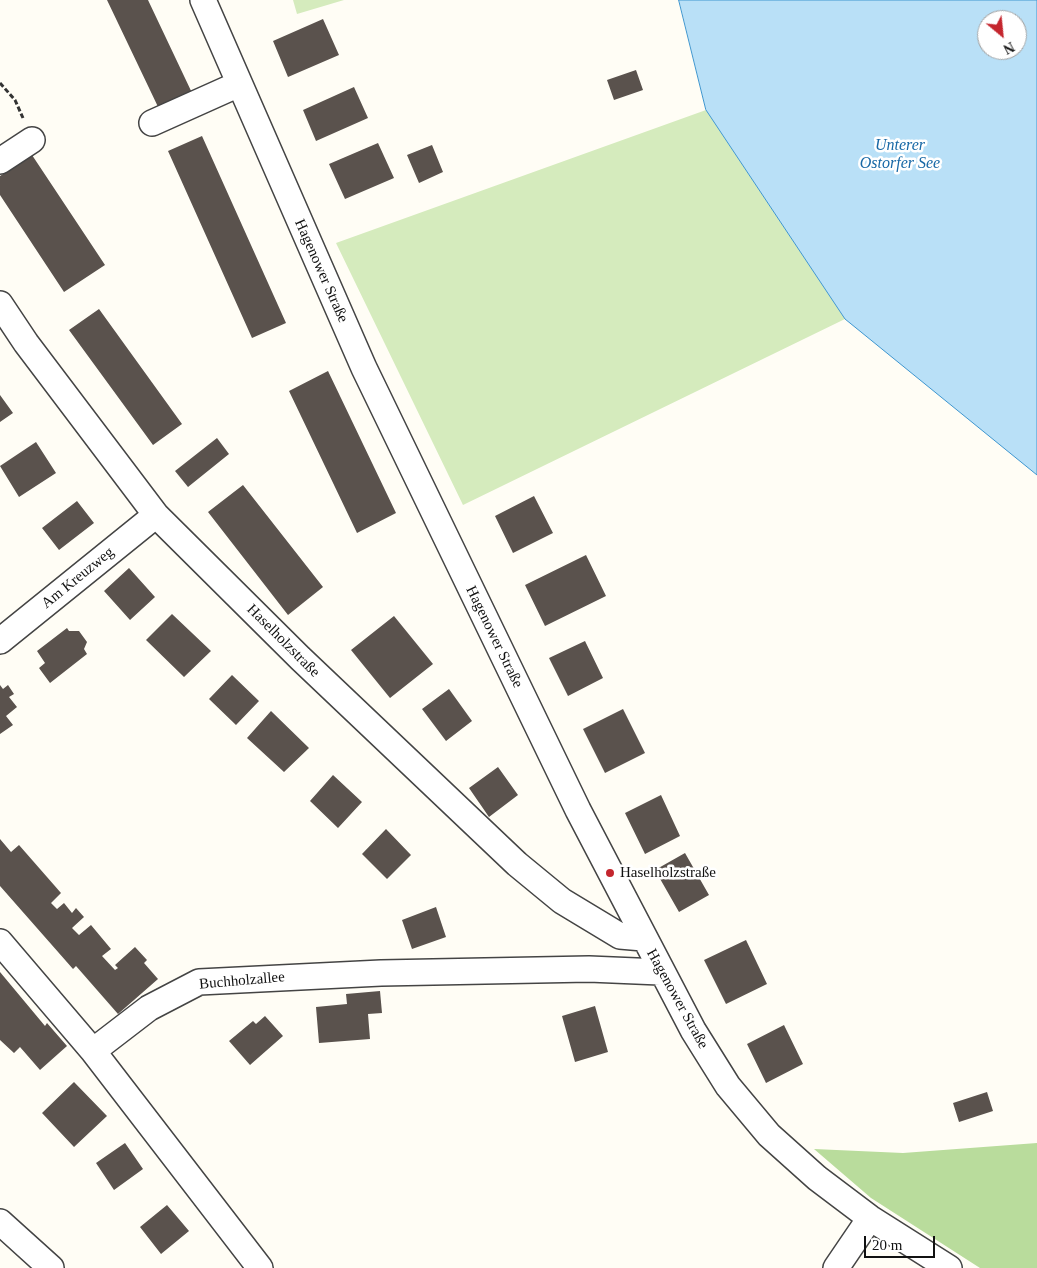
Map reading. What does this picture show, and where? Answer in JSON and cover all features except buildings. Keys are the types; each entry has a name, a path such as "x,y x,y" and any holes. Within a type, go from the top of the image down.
{"street":[{"name":"Hagenower Straße","path":"203,0 364,368 578,810 660,972 693,1030 728,1086 769,1135 817,1178 870,1218 949,1268"},
{"path":"152,123 239,84"},
{"path":"0,161 32,140"},
{"name":"Haselholzstraße","path":"0,304 26,344 156,515 300,658 517,864 562,901 620,936 643,938"},
{"name":"Am Kreuzweg","path":"0,641 156,515"},
{"path":"0,942 94,1051 260,1268"},
{"name":"Buchholzallee","path":"94,1051 149,1008 198,982 381,973 589,969 660,972"},
{"path":"836,1268 870,1218"},
{"path":"0,1222 52,1268"}],"path":[{"path":"0,83 15,100 32,140"}],"green space":[{"path":"293,0 344,0 297,14"},
{"path":"706,110 845,319 463,505 336,243"},
{"path":"1037,1143 1037,1268 980,1268 871,1198 814,1149 903,1153"}],"water":[{"name":"Unterer Ostorfer See","path":"679,0 1037,0 1037,475 845,319 706,110"}],"place":[{"name":"Haselholzstraße","path":"610,873"}]}
